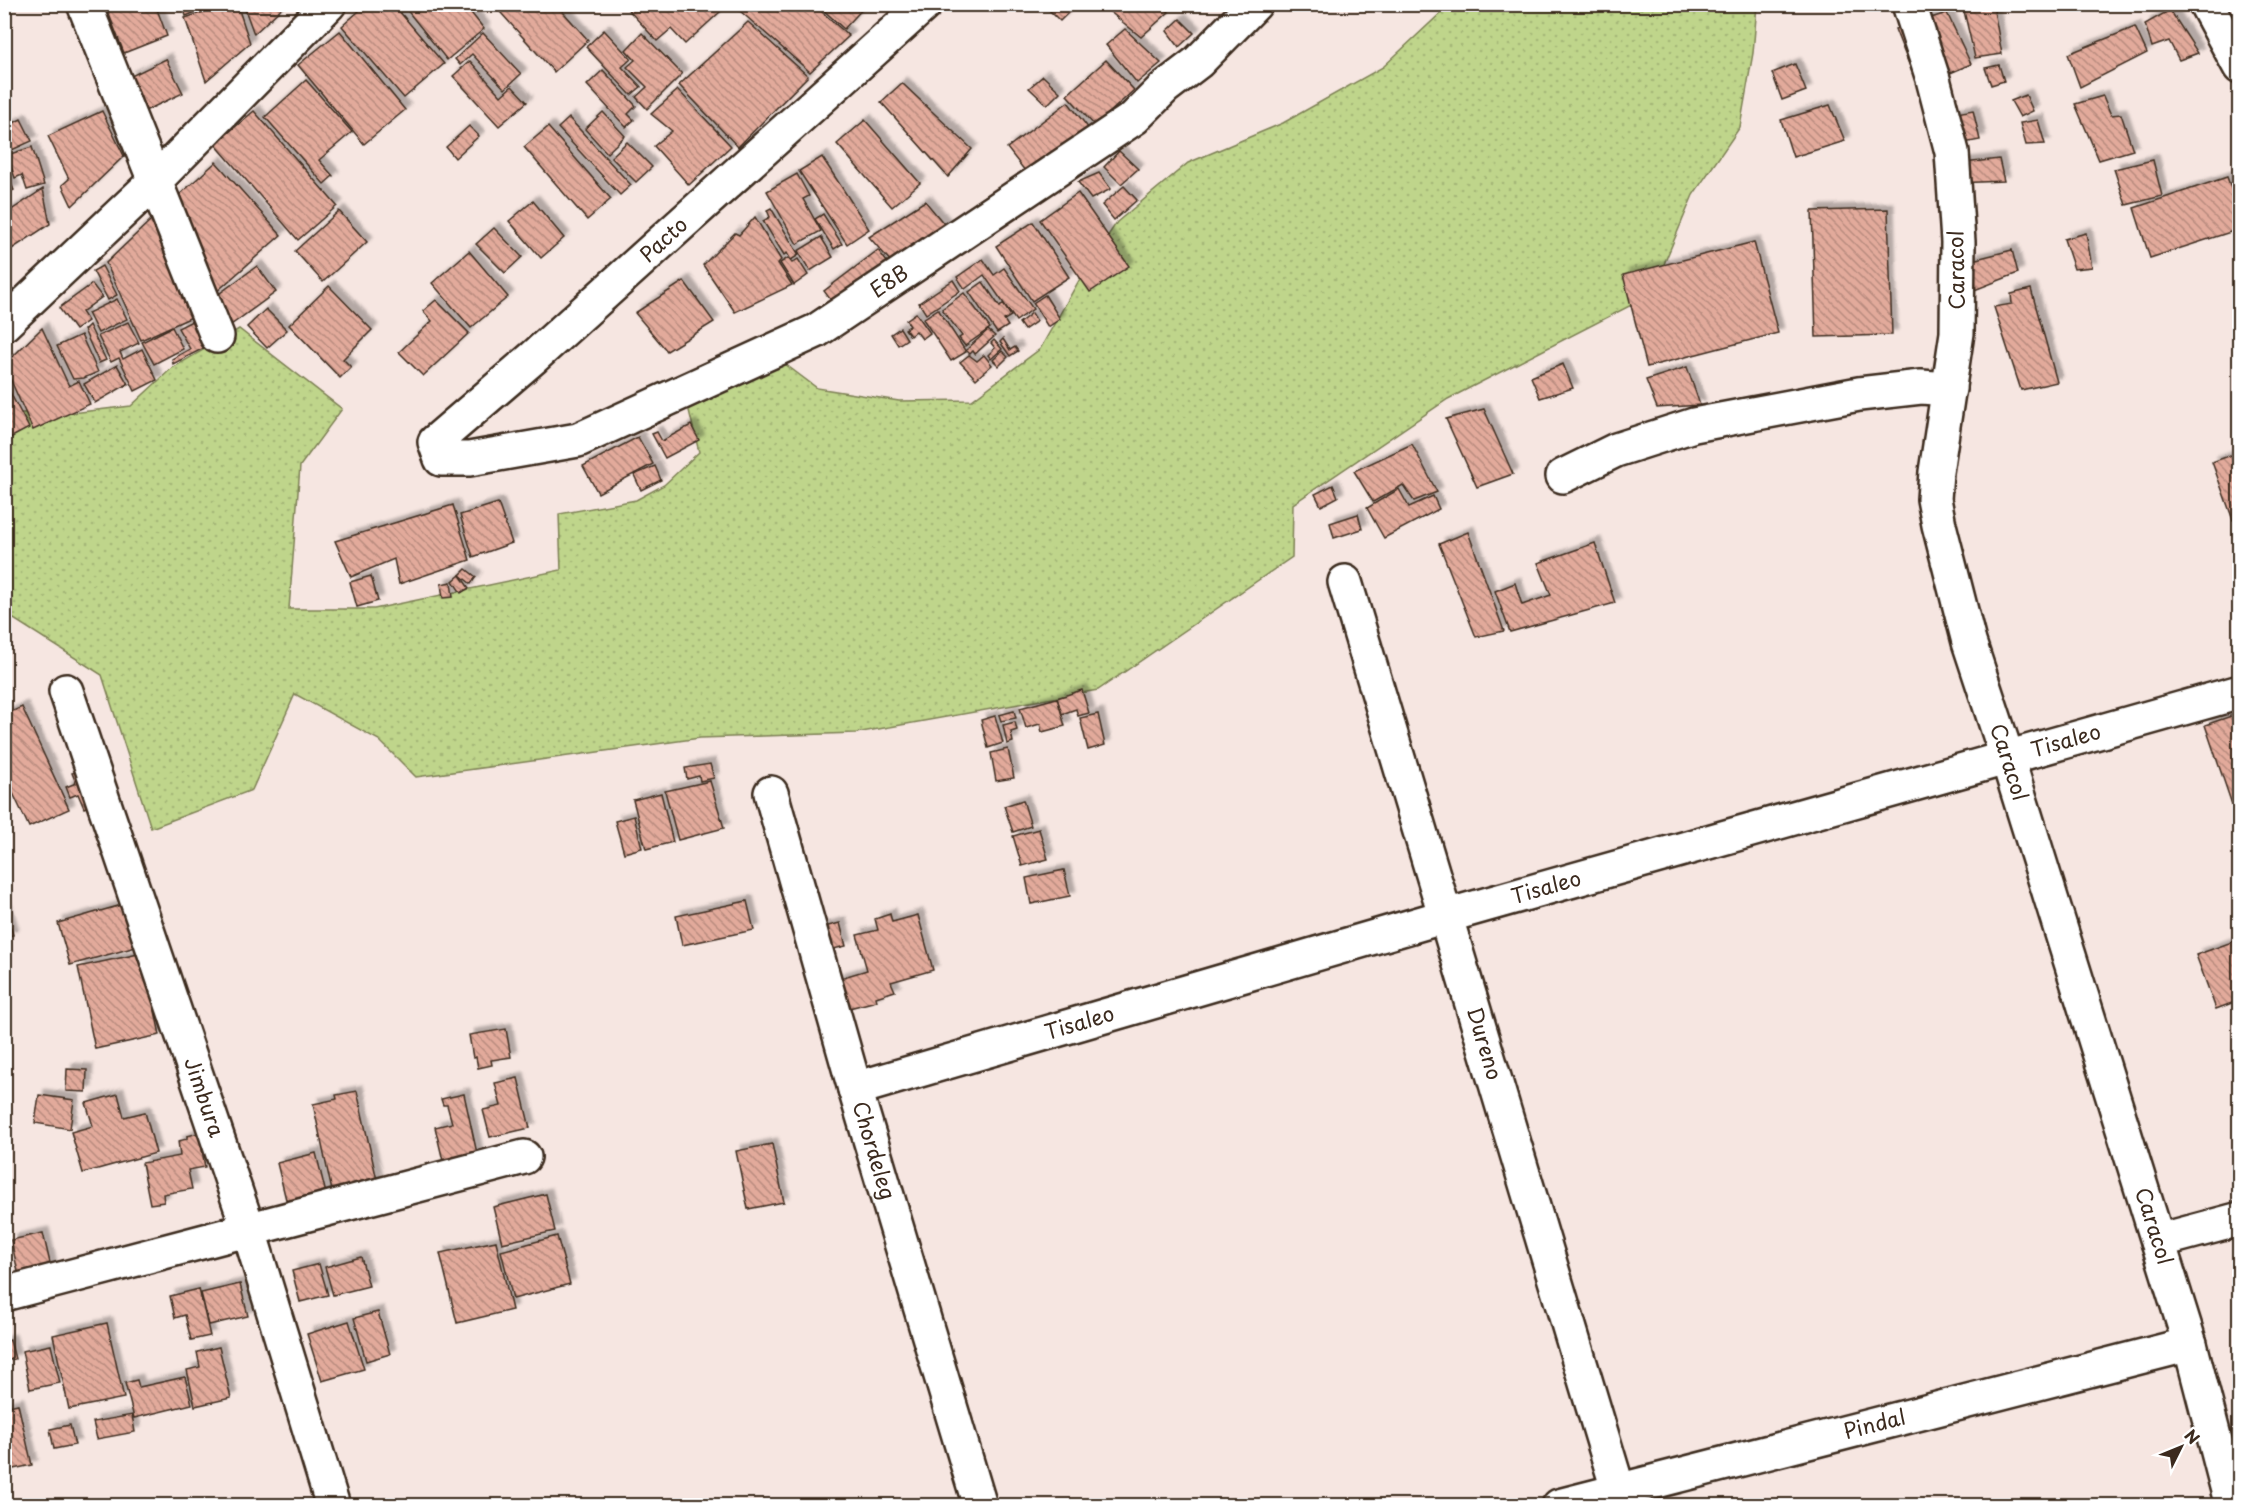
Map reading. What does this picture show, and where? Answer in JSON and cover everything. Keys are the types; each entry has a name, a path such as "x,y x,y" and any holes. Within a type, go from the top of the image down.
{"street":[{"path":"84,4 217,336"},
{"path":"4,324 154,181 329,4"},
{"name":"Pacto","path":"469,459 441,459 435,442 543,350 925,4"},
{"name":"E8B","path":"469,459 578,440 816,331 1134,118 1164,88 1198,62 1255,4"},
{"name":"Caracol","path":"1909,4 1933,79 1952,152 1958,242 1958,333 1934,499 1969,642 2190,1344 2232,1506"},
{"path":"2206,4 2240,67"},
{"path":"1563,476 1616,450 1694,425 1859,394 1921,387 1949,389"},
{"name":"Dureno","path":"1345,582 1621,1497"},
{"name":"Jimbura","path":"66,690 249,1231 333,1506"},
{"name":"Tisaleo","path":"855,1089 1446,916 2240,692"},
{"name":"Chordeleg","path":"771,794 855,1089 980,1506"},
{"path":"4,1294 524,1157"},
{"path":"2158,1241 2240,1220"},
{"name":"Pindal","path":"1559,1506 1621,1497 2190,1344"}],"green space":[{"path":"1446,5 1757,5 1753,53 1740,127 1693,195 1651,295 1448,399 1293,504 1292,557 1098,690 856,733 700,738 416,777 379,740 295,694 252,790 151,828 102,675 14,619 5,620 5,413 72,413 131,406 172,368 239,329 342,409 300,466 289,609 374,609 561,570 559,514 636,500 664,485 699,452 686,398 777,358 817,388 899,401 972,400 1040,349 1085,270 1117,222 1188,163 1283,123 1383,67 1445,9"}],"building":[{"path":"105,4 155,4 167,36 124,53"},
{"path":"182,4 215,4 186,16"},
{"path":"228,4 237,4 250,43 206,81 185,18"},
{"path":"243,4 286,4 254,34"},
{"path":"367,4 393,4 444,64 404,98 342,26"},
{"path":"402,4 464,4 484,29 447,60"},
{"path":"493,4 556,4 588,40 554,72"},
{"path":"623,4 713,4 720,12 685,44 671,29 657,41"},
{"path":"732,4 813,4 849,36 810,72"},
{"path":"817,4 867,4 844,29"},
{"path":"1043,4 1077,4 1060,21"},
{"path":"1104,4 1160,4 1169,12 1141,37 1103,6"},
{"path":"1993,5 2002,54 1975,58 1964,11"},
{"path":"2170,10 2198,53 2179,60 2169,41 2152,47 2145,24"},
{"path":"1947,13 1971,64 1918,87 1895,29"},
{"path":"1180,19 1194,33 1179,47 1167,31"},
{"path":"748,22 808,76 738,147 679,85"},
{"path":"2135,27 2147,53 2080,87 2068,54"},
{"path":"1125,29 1161,63 1137,83 1106,45"},
{"path":"604,30 631,59 622,67 641,87 631,95 586,47"},
{"path":"340,31 405,110 364,144 298,65"},
{"path":"483,33 521,74 505,89 472,54 460,65 455,59"},
{"path":"642,33 682,74 647,109 636,97 647,87 627,67 635,60 626,50"},
{"path":"166,59 183,93 145,111 129,77"},
{"path":"1106,60 1134,90 1095,126 1067,95"},
{"path":"470,61 501,96 512,86 527,102 499,126 453,76"},
{"path":"1795,64 1806,91 1782,100 1772,73"},
{"path":"1999,65 2004,81 1991,85 1985,68"},
{"path":"603,70 636,106 628,114 634,120 626,127 587,85"},
{"path":"1043,76 1060,92 1047,105 1029,88"},
{"path":"306,80 352,132 319,160 333,176 324,184 265,117"},
{"path":"902,83 972,149 948,177 881,102"},
{"path":"678,90 731,146 689,185 654,146 672,131 651,114"},
{"path":"2026,95 2033,111 2020,117 2011,101"},
{"path":"2103,96 2111,115 2121,114 2133,150 2099,160 2075,104"},
{"path":"1068,102 1097,139 1036,185 1007,148"},
{"path":"1830,105 1845,141 1793,157 1781,120"},
{"path":"1973,110 1980,140 1943,147 1934,117"},
{"path":"102,111 124,156 72,206 62,185 69,179 48,136"},
{"path":"254,111 337,206 298,240 215,144"},
{"path":"603,112 625,136 607,153 585,129"},
{"path":"569,118 631,185 620,195 558,128"},
{"path":"21,119 32,141 5,153 4,128"},
{"path":"865,120 920,183 892,207 837,144"},
{"path":"2038,120 2045,144 2026,145 2020,123"},
{"path":"469,126 479,136 455,158 446,147"},
{"path":"548,127 611,199 587,220 524,147"},
{"path":"627,142 652,167 636,182 611,157"},
{"path":"32,147 44,185 27,190 22,175 15,178 7,155"},
{"path":"1119,151 1138,169 1121,184 1104,167"},
{"path":"822,157 869,229 847,244 799,171"},
{"path":"1999,159 2004,181 1956,183 1955,164"},
{"path":"2153,160 2162,196 2126,205 2114,169"},
{"path":"216,162 281,235 214,294 178,196"},
{"path":"4,167 14,190 4,194"},
{"path":"1099,173 1111,189 1091,199 1078,182"},
{"path":"797,174 809,196 803,199 821,231 797,244 767,191"},
{"path":"2227,177 2234,196 2240,194 2240,229 2150,258 2134,208"},
{"path":"1124,186 1137,200 1114,220 1102,205"},
{"path":"43,189 50,224 12,249 4,238 4,215"},
{"path":"1078,193 1129,266 1090,292 1040,220"},
{"path":"533,201 564,238 541,258 509,221"},
{"path":"925,201 950,231 893,264 869,237"},
{"path":"771,208 799,255 791,260 787,253 784,255 763,221 770,217 767,210"},
{"path":"1888,209 1892,335 1816,337 1812,211"},
{"path":"339,211 367,242 323,282 295,251"},
{"path":"823,214 842,244 834,249 815,219"},
{"path":"755,217 781,260 778,263 792,285 735,312 703,265 735,233 739,235"},
{"path":"151,220 194,316 141,340 106,263"},
{"path":"1033,222 1069,277 1032,301 996,246"},
{"path":"494,228 522,257 505,273 476,244"},
{"path":"2086,233 2092,267 2074,269 2064,239"},
{"path":"821,237 833,257 810,271 798,251"},
{"path":"1754,242 1778,333 1647,367 1623,275"},
{"path":"878,250 899,278 845,319 824,291"},
{"path":"2012,250 2018,273 1967,293 1968,261"},
{"path":"469,251 508,297 471,328 432,283"},
{"path":"788,258 792,263 798,259 808,275 794,285 780,263"},
{"path":"983,259 994,275 1004,268 1033,309 1016,321 984,275 965,289 957,277"},
{"path":"102,266 117,295 108,300 93,271"},
{"path":"257,266 276,292 231,325 212,299"},
{"path":"953,280 960,291 926,314 919,303"},
{"path":"684,281 714,322 667,351 635,313"},
{"path":"983,282 1000,307 1003,304 1011,316 1004,320 1008,326 997,333 969,292"},
{"path":"92,284 102,297 82,312 88,321 75,330 59,308"},
{"path":"329,286 372,330 343,359 351,367 340,378 289,325"},
{"path":"2031,289 2057,382 2021,390 1994,307 2012,304 2011,294"},
{"path":"964,293 990,328 965,346 959,338 962,336 942,309"},
{"path":"1045,295 1060,319 1048,327 1033,303"},
{"path":"117,299 127,319 98,333 88,313"},
{"path":"436,300 469,333 423,376 399,352 432,321 423,311"},
{"path":"266,309 287,330 267,348 247,327"},
{"path":"938,309 966,352 951,361 923,319"},
{"path":"916,313 930,333 922,339 916,331 910,336 905,329 910,326 906,320"},
{"path":"1032,313 1037,321 1024,330 1019,323"},
{"path":"192,321 206,347 173,364 172,359 190,349 178,328"},
{"path":"128,322 139,343 120,352 123,359 142,349 157,380 135,391 119,358 111,362 98,336"},
{"path":"89,325 106,360 99,363 84,330"},
{"path":"172,327 183,349 154,364 142,342"},
{"path":"42,328 69,386 79,381 90,404 33,430 4,365"},
{"path":"900,328 907,339 898,345 891,334"},
{"path":"988,330 995,336 975,354 973,351 970,354 966,350"},
{"path":"81,335 98,372 84,378 73,379 57,346"},
{"path":"1003,339 1010,350 1015,347 1018,351 1010,356 1000,342"},
{"path":"994,340 1002,349 991,359 988,355 995,348 991,343"},
{"path":"1002,351 1008,357 999,366 993,360"},
{"path":"969,355 977,361 984,355 992,365 976,379 960,362"},
{"path":"1563,364 1573,388 1540,398 1531,377"},
{"path":"117,365 128,384 95,403 84,384"},
{"path":"1687,367 1700,405 1657,408 1646,380"},
{"path":"6,385 29,428 10,438 4,428"},
{"path":"1484,409 1513,474 1477,487 1446,419"},
{"path":"691,425 699,440 665,458 652,434 657,432 662,441"},
{"path":"638,437 653,464 598,493 583,466"},
{"path":"1412,444 1437,492 1414,501 1403,485 1373,502 1354,471"},
{"path":"2240,452 2240,517 2233,520 2212,462"},
{"path":"655,466 661,480 641,490 634,475"},
{"path":"1333,485 1338,497 1321,506 1315,494"},
{"path":"1399,489 1409,507 1433,496 1439,509 1384,538 1367,508"},
{"path":"498,503 512,543 473,557 460,515"},
{"path":"453,505 470,560 399,584 394,559 351,577 335,541"},
{"path":"1358,514 1362,529 1334,538 1330,523"},
{"path":"1468,532 1504,631 1476,637 1439,544"},
{"path":"1595,543 1615,603 1510,632 1495,591 1515,583 1522,605 1551,595 1538,563"},
{"path":"466,569 476,577 471,584 460,575"},
{"path":"460,575 469,588 461,593 453,581"},
{"path":"371,576 378,601 357,607 350,582"},
{"path":"451,582 453,597 443,598 441,584"},
{"path":"1082,690 1089,713 1078,716 1076,709 1062,714 1057,698"},
{"path":"1057,698 1065,726 1042,732 1040,724 1026,728 1020,708"},
{"path":"22,707 69,809 29,827 11,789 4,793 4,715"},
{"path":"1014,711 1016,718 1001,721 999,715"},
{"path":"2240,713 2240,819 2237,819 2205,725"},
{"path":"1098,714 1105,745 1088,750 1080,718"},
{"path":"995,716 1003,743 988,748 981,720"},
{"path":"1015,722 1017,730 1011,732 1013,742 1007,744 1003,725"},
{"path":"1008,749 1014,778 996,781 991,753"},
{"path":"710,764 714,778 700,781 699,776 687,779 685,768"},
{"path":"80,771 94,804 84,808 78,794 70,797 66,787 76,783 72,773"},
{"path":"710,781 724,828 678,840 665,791"},
{"path":"661,793 673,842 646,849 633,800"},
{"path":"1023,800 1031,826 1013,832 1004,806"},
{"path":"634,816 642,848 624,853 615,821"},
{"path":"1039,829 1048,859 1022,866 1013,836"},
{"path":"1064,870 1070,896 1031,904 1026,878"},
{"path":"747,901 754,930 682,945 676,916"},
{"path":"125,904 136,947 70,965 58,923"},
{"path":"4,905 13,935 4,937"},
{"path":"890,914 892,922 918,915 933,970 891,982 895,991 876,997 877,1001 845,1009 837,979 867,970 857,935 878,930 875,919"},
{"path":"840,923 846,946 817,953 812,930"},
{"path":"2240,939 2240,1000 2216,1009 2196,955"},
{"path":"143,953 160,1035 95,1049 78,967"},
{"path":"506,1029 511,1057 491,1060 492,1065 478,1068 476,1057 473,1058 469,1035"},
{"path":"67,1069 87,1070 86,1092 66,1091"},
{"path":"518,1078 530,1128 490,1137 483,1110 501,1106 495,1083"},
{"path":"357,1091 379,1189 335,1205 313,1104 337,1099 336,1095"},
{"path":"118,1094 124,1117 145,1112 156,1153 83,1173 71,1132 93,1126 86,1103"},
{"path":"464,1094 478,1158 444,1165 435,1127 452,1123 447,1105 443,1105 441,1099"},
{"path":"39,1095 74,1100 70,1129 35,1123"},
{"path":"199,1133 205,1167 188,1170 192,1189 163,1194 164,1202 150,1204 142,1163 180,1156 178,1141"},
{"path":"772,1144 784,1202 748,1209 736,1151"},
{"path":"316,1153 329,1206 290,1216 277,1163"},
{"path":"546,1194 555,1231 502,1243 493,1207"},
{"path":"43,1233 54,1280 21,1286 11,1240"},
{"path":"557,1236 570,1284 513,1299 501,1251"},
{"path":"496,1241 512,1310 457,1323 440,1253"},
{"path":"361,1257 369,1286 333,1295 325,1267"},
{"path":"319,1264 328,1295 300,1302 292,1271"},
{"path":"240,1284 248,1316 209,1325 201,1293"},
{"path":"199,1289 210,1336 191,1340 185,1315 175,1318 170,1296"},
{"path":"378,1312 390,1354 366,1361 354,1318"},
{"path":"349,1321 364,1369 322,1381 307,1334"},
{"path":"107,1323 124,1398 69,1409 53,1335"},
{"path":"10,1340 15,1359 4,1361 4,1341"},
{"path":"51,1345 60,1383 30,1389 22,1351"},
{"path":"219,1347 231,1398 195,1406 187,1370 200,1367 197,1352"},
{"path":"185,1377 192,1404 134,1418 125,1383 137,1380 139,1387"},
{"path":"18,1404 32,1465 4,1471 4,1407"},
{"path":"132,1415 135,1432 97,1439 93,1422"},
{"path":"70,1425 75,1445 54,1449 50,1429"}]}
